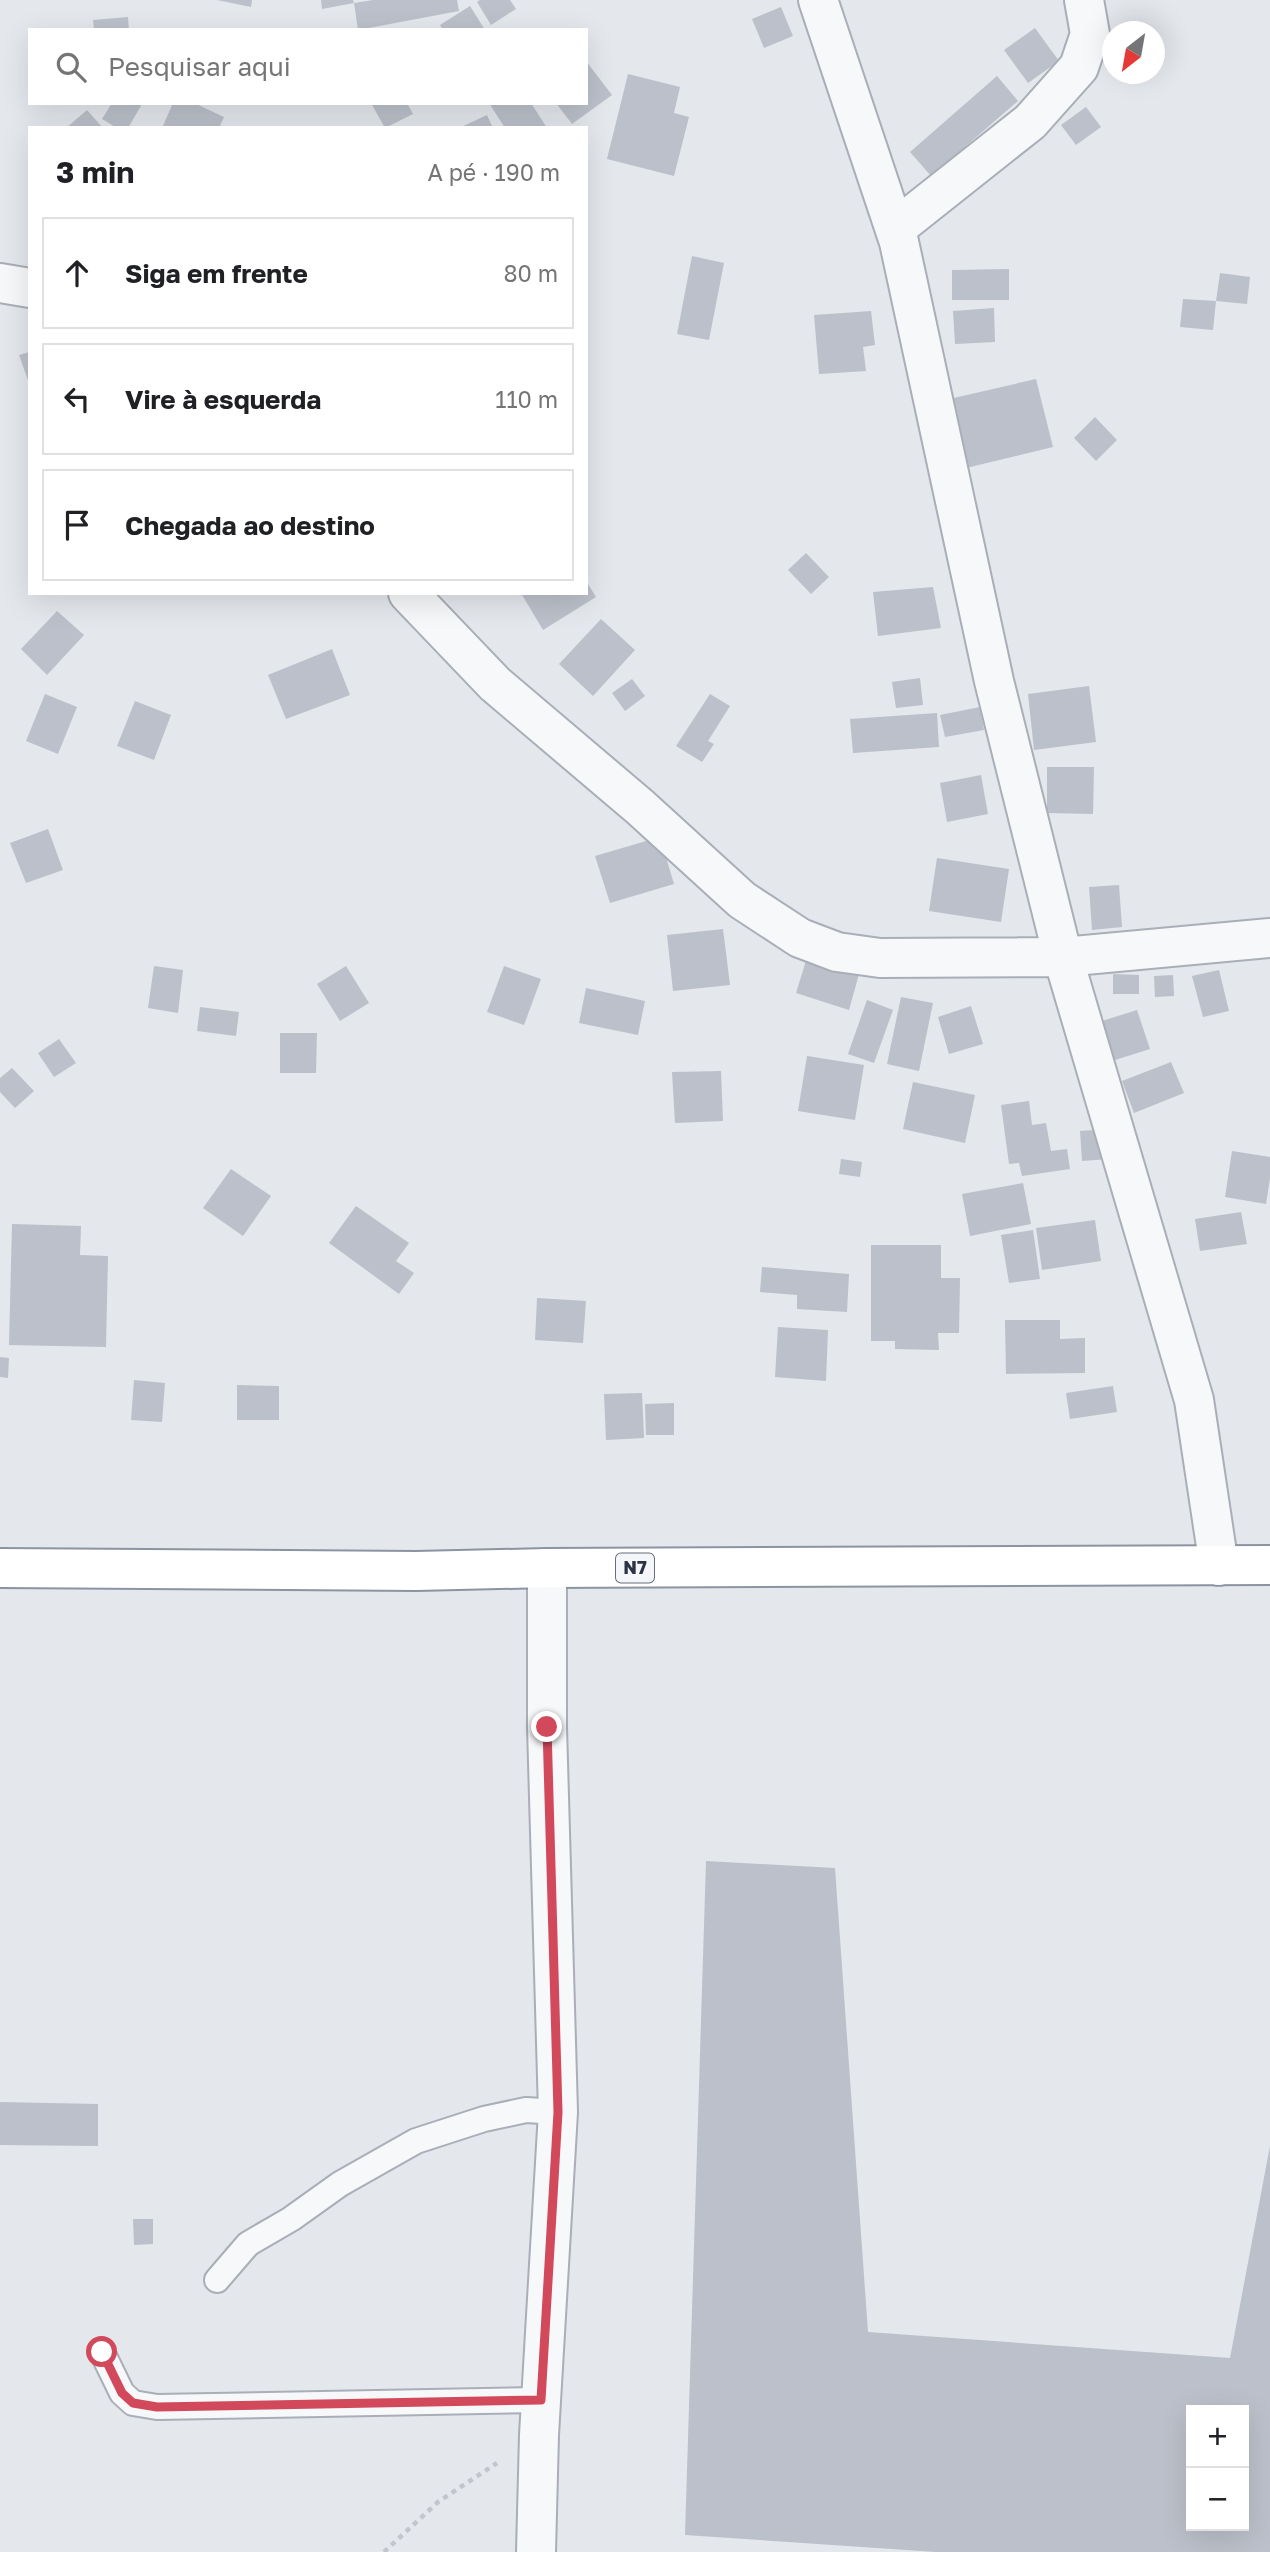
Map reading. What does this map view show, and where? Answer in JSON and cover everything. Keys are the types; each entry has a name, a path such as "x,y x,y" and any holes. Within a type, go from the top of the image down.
{"highway":[{"name":"N7","path":"0,1568 416,1571 1270,1565"}],"street":[{"path":"818,0 895,229 994,681 1063,957 1194,1400 1219,1566"},
{"path":"895,229 1030,122 1079,67 1090,34 1084,0"},
{"path":"0,283 28,288"},
{"path":"410,595 495,684 639,807 742,900 800,938 837,952 880,958 1063,957 1270,939"},
{"path":"536,2552 540,2417 558,2112 547,1727 547,1568"}],"lane":[{"path":"217,2280 248,2244 291,2219 340,2184 416,2141 484,2119 526,2110 558,2112"},
{"path":"102,2352 122,2393 133,2403 157,2407 540,2417"}],"path":[{"path":"384,2552 438,2502 540,2417"}],"building":[{"path":"217,0 252,0 251,7"},
{"path":"321,0 353,0 354,3 322,9"},
{"path":"373,0 457,0 459,11 358,28 354,3"},
{"path":"510,0 516,9 491,25 477,2"},
{"path":"470,6 484,28 442,28 440,25"},
{"path":"781,7 793,36 764,48 752,19"},
{"path":"128,17 129,28 94,28 93,20"},
{"path":"1035,28 1059,61 1028,83 1004,50"},
{"path":"588,64 612,95 572,124 558,105 588,105"},
{"path":"628,74 680,87 674,113 689,117 674,176 607,159"},
{"path":"997,76 1018,101 931,176 910,152"},
{"path":"111,105 141,105 129,126 114,126 102,119"},
{"path":"172,105 198,105 224,117 220,126 163,126"},
{"path":"372,105 408,105 413,114 384,126"},
{"path":"490,105 532,105 546,126 504,126"},
{"path":"1086,107 1101,127 1076,145 1061,125"},
{"path":"87,110 101,126 68,126"},
{"path":"487,115 492,126 463,126"},
{"path":"692,256 724,263 709,340 677,334"},
{"path":"1009,269 1009,300 952,300 952,270"},
{"path":"1220,273 1250,277 1247,304 1216,301"},
{"path":"1183,299 1216,301 1213,330 1180,327"},
{"path":"994,308 995,342 955,344 953,311"},
{"path":"871,311 875,345 863,347 866,371 819,374 814,315"},
{"path":"28,353 28,380 19,355"},
{"path":"1036,379 1053,447 962,469 945,400"},
{"path":"1095,417 1117,440 1096,461 1074,438"},
{"path":"806,553 829,577 811,594 788,570"},
{"path":"588,584 596,597 543,630 522,595 588,595"},
{"path":"933,587 941,628 878,636 873,592"},
{"path":"57,611 84,635 47,675 21,649"},
{"path":"601,619 635,650 593,696 559,664"},
{"path":"332,649 350,695 286,719 268,675"},
{"path":"920,678 923,705 896,708 892,682"},
{"path":"632,679 645,696 625,711 612,693"},
{"path":"1089,686 1096,742 1034,750 1028,694"},
{"path":"45,694 77,707 58,754 26,741"},
{"path":"710,694 730,706 708,741 714,744 702,762 676,746"},
{"path":"135,701 171,715 154,760 117,746"},
{"path":"980,707 984,730 945,737 940,715"},
{"path":"937,713 939,747 853,753 850,719"},
{"path":"1047,767 1094,767 1093,814 1047,813"},
{"path":"981,775 988,814 947,822 940,783"},
{"path":"48,829 63,870 26,883 10,843"},
{"path":"660,837 674,884 610,903 595,856"},
{"path":"937,858 1009,869 1001,922 929,911"},
{"path":"1119,885 1122,927 1092,930 1089,887"},
{"path":"723,929 730,985 673,991 667,935"},
{"path":"809,951 861,967 849,1010 796,993"},
{"path":"154,966 183,970 178,1013 148,1008"},
{"path":"346,966 369,1003 340,1021 317,984"},
{"path":"504,966 541,979 524,1025 487,1012"},
{"path":"1219,970 1229,1011 1203,1017 1192,976"},
{"path":"1113,974 1139,975 1139,994 1113,994"},
{"path":"1173,975 1174,996 1155,997 1154,976"},
{"path":"586,988 645,1001 638,1035 579,1023"},
{"path":"901,997 933,1003 919,1071 887,1064"},
{"path":"867,1000 893,1010 874,1063 848,1054"},
{"path":"971,1006 983,1044 949,1054 938,1017"},
{"path":"200,1007 239,1012 236,1036 197,1031"},
{"path":"1137,1010 1150,1049 1115,1060 1102,1021"},
{"path":"280,1033 317,1033 316,1073 280,1073"},
{"path":"59,1039 76,1063 54,1077 38,1053"},
{"path":"807,1056 864,1065 855,1120 798,1111"},
{"path":"1171,1062 1184,1093 1134,1113 1122,1081"},
{"path":"12,1068 34,1091 15,1108 0,1092 0,1078"},
{"path":"721,1071 723,1121 675,1123 672,1072"},
{"path":"913,1082 975,1095 965,1143 903,1129"},
{"path":"1029,1101 1032,1125 1046,1123 1051,1151 1067,1149 1070,1169 1022,1176 1019,1163 1009,1164 1001,1105"},
{"path":"1107,1129 1109,1159 1082,1161 1080,1131"},
{"path":"1232,1151 1270,1157 1266,1204 1225,1197"},
{"path":"841,1159 862,1162 860,1177 839,1174"},
{"path":"231,1169 271,1196 243,1236 203,1208"},
{"path":"1023,1183 1031,1224 970,1236 962,1194"},
{"path":"356,1206 409,1243 396,1261 414,1273 399,1294 329,1243"},
{"path":"1241,1212 1247,1244 1200,1251 1195,1219"},
{"path":"1095,1220 1101,1261 1042,1270 1036,1228"},
{"path":"12,1224 81,1226 80,1255 108,1256 106,1347 9,1345"},
{"path":"1033,1230 1040,1279 1009,1283 1001,1235"},
{"path":"871,1245 941,1245 941,1278 960,1278 959,1333 938,1333 939,1350 895,1349 895,1341 871,1341"},
{"path":"762,1267 849,1274 847,1312 797,1309 797,1295 760,1292"},
{"path":"537,1298 586,1301 583,1343 535,1340"},
{"path":"1005,1320 1060,1320 1060,1339 1085,1338 1085,1373 1006,1374"},
{"path":"778,1327 828,1330 826,1381 775,1377"},
{"path":"0,1357 9,1358 8,1378 0,1377"},
{"path":"134,1380 165,1383 162,1422 131,1420"},
{"path":"237,1385 279,1386 279,1420 237,1420"},
{"path":"1113,1386 1117,1412 1070,1419 1066,1393"},
{"path":"642,1393 644,1438 606,1440 604,1394"},
{"path":"674,1403 674,1435 646,1435 645,1404"},
{"path":"706,1861 835,1868 868,2332 1230,2358 1270,2146 1270,2552 936,2552 685,2535"},
{"path":"0,2102 98,2104 98,2146 0,2145"},
{"path":"133,2219 153,2219 153,2244 134,2245"}],"route":[{"path":"102,2352 122,2393 133,2403 157,2407 541,2400 558,2112 547,1727"}]}
